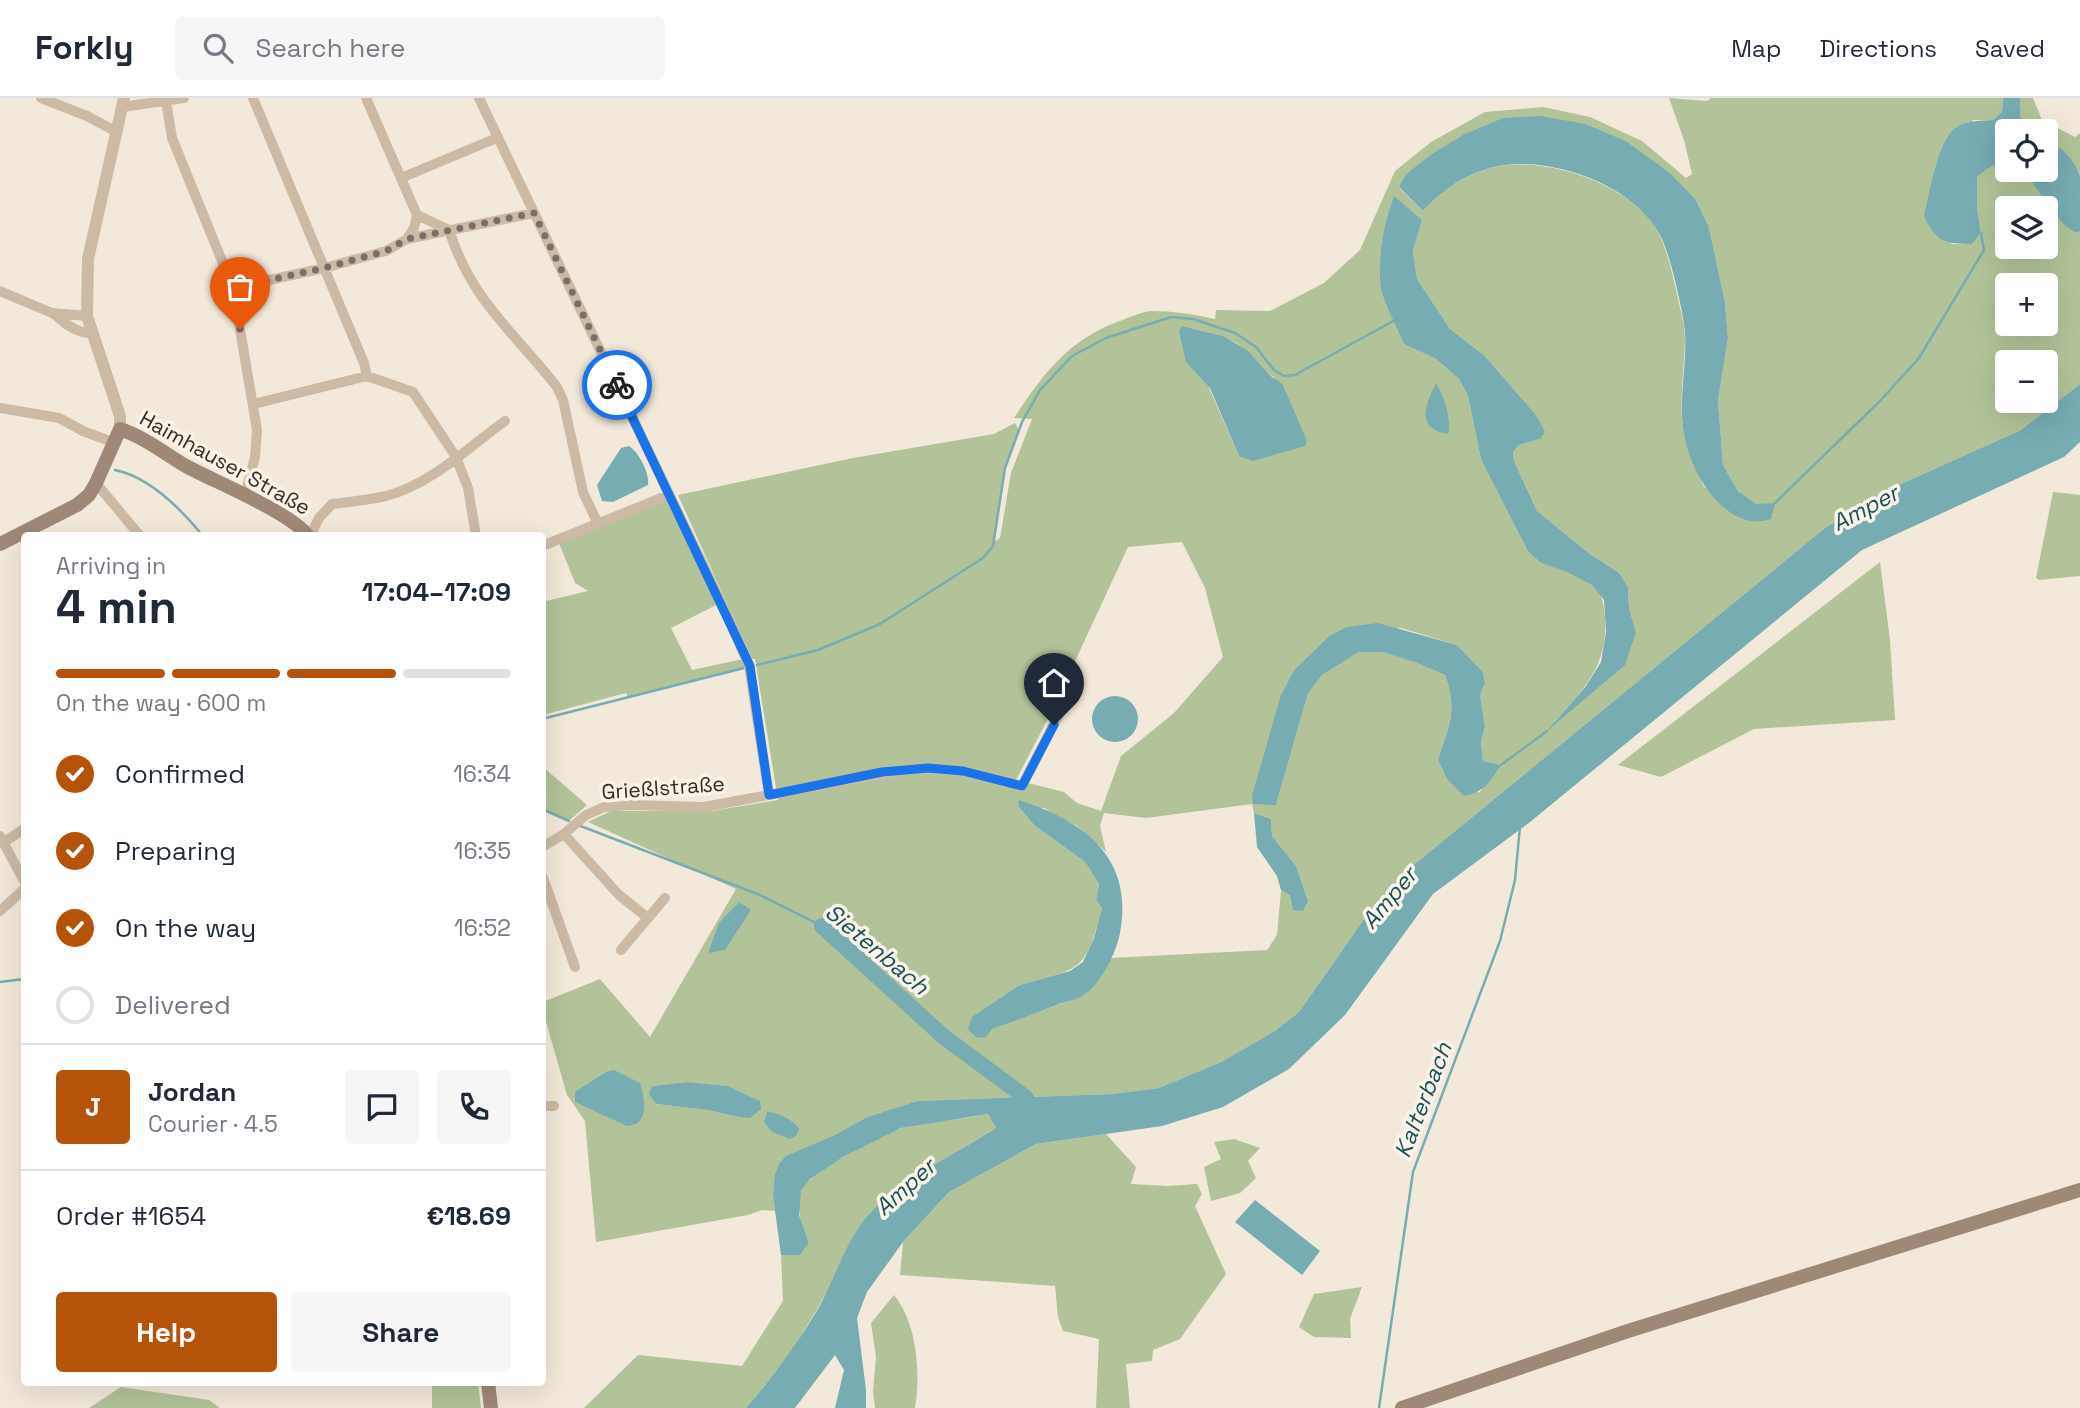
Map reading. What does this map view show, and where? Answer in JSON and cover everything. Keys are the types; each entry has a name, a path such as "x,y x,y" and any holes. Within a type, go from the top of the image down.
{"main road":[{"name":"Haimhauser Straße","path":"118,436 138,435 185,465 292,522 304,532"},
{"path":"24,532 77,505 89,495 118,436"},
{"path":"0,544 21,533"},
{"path":"1402,1408 1628,1331 2080,1190"},
{"path":"488,1386 491,1408"}],"street":[{"path":"41,98 87,116 117,132"},
{"path":"0,408 59,418 83,431 118,436 120,416 87,316 88,259 123,103 184,98"},
{"path":"253,98 364,363 367,376"},
{"path":"366,98 417,215 414,228 407,239"},
{"path":"479,98 750,666 769,795"},
{"path":"166,101 172,138 233,288 257,430 255,457 245,496"},
{"path":"401,178 492,140"},
{"path":"233,288 386,251 407,239 534,213"},
{"path":"417,215 449,230 456,251 490,310 557,387 563,400 583,492 598,524"},
{"path":"0,291 52,313 83,333 93,333"},
{"path":"52,313 87,316"},
{"path":"254,404 367,376 413,392 456,457 468,488 475,532"},
{"path":"311,532 332,503 387,496 397,492 427,477 505,421"},
{"path":"96,484 137,532"},
{"path":"546,544 669,495"},
{"name":"Grießlstraße","path":"546,845 564,834 586,815 604,807 704,807 882,772 928,768 963,771 1022,786 1059,714"},
{"path":"21,830 2,839 21,875"},
{"path":"564,834 619,895 648,918"},
{"path":"546,886 575,967"},
{"path":"0,911 21,892"},
{"path":"621,950 665,898"}],"green space":[{"path":"1669,98 1707,101 1711,98 2003,98 2002,112 1993,120 1973,120 1951,244 1972,244 1981,233 1977,209 1977,177 1995,165 1995,182 2031,182 2044,196 1995,196 1995,259 2058,259 2058,212 2076,233 2080,231 2080,384 2058,401 2058,350 1995,350 1995,413 2043,413 2021,430 1881,493 1825,528 1404,873 1374,905 1299,1012 1275,1031 1221,1062 1159,1088 1112,1094 917,1101 867,1117 833,1136 773,1197 775,1211 762,1210 748,1215 596,1242 585,1121 567,1095 546,1022 546,1001 600,979 650,1037 736,889 588,822 611,811 712,811 778,800 755,659 752,659 678,495 853,458 994,434 1015,423 1019,430 1005,468 994,542 1000,538 1011,473 1032,419 1014,418 1060,358 1089,336 1141,313 1183,313 1215,319 1216,310 1270,311 1324,283 1360,250 1395,171 1431,142 1485,112 1543,107 1590,117 1642,141 1686,178 1692,174 1684,140","holes":["1586,124 1626,141 1669,172 1709,228 1725,302 1728,338 1718,401 1723,465 1738,491 1756,505 1704,487 1692,457 1684,435 1682,416 1685,336 1682,315 1664,245 1653,224 1642,211 1613,190 1579,175 1528,165 1495,167 1464,178 1423,211 1399,188 1406,174 1430,155","1394,197 1422,220 1413,251 1417,279 1450,329 1485,356 1536,415 1540,439 1519,445 1513,452 1514,461 1537,511 1590,554 1619,573 1628,587 1629,608 1636,632 1551,726 1583,689 1597,665 1605,636 1602,600 1598,591 1586,580 1541,563 1481,459 1468,396 1459,379 1436,359 1404,344 1395,320","1182,326 1234,342 1282,383 1239,456","1182,542 1205,588 1223,657 1174,713 1121,756 1101,811 1077,803 1064,792 1016,780 1051,713 1128,547","1401,628 1457,645 1483,672 1485,683 1480,695 1485,726 1481,742 1483,761 1500,765 1479,793 1438,759 1451,708 1445,675 1384,652 1359,652 1322,675 1308,692 1276,805 1281,695 1294,670 1329,636","1252,804 1254,813 1271,819 1272,836 1296,866 1308,901 1281,890 1277,935 1267,950 1110,958 1102,976 1085,995 992,1029 1020,985 1056,975 1078,964 1091,945 1102,908 1096,900 1099,884 1085,862 1034,825 1018,806 1044,808 1076,825 1106,852 1100,826 1104,813 1146,818","687,1082 726,1086 738,1117 708,1110 656,1104 652,1086"]},
{"path":"2020,98 2033,98 2042,119 2021,119"},
{"path":"2058,128 2075,137 2080,133 2080,175 2058,147"},
{"path":"2053,492 2080,495 2080,576 2039,580 2036,578"},
{"path":"666,500 718,604 671,628 692,670 743,659 744,668 628,697 626,693 546,714 546,601 588,591 575,583 559,543"},
{"path":"1880,562 1890,640 1895,720 1754,729 1661,777 1618,765"},
{"path":"546,769 587,805 569,821 548,813"},
{"path":"988,1114 996,1128 907,1181 871,1212 788,1357 746,1408 584,1408 638,1355 742,1366 783,1301 781,1255 800,1255 809,1243 798,1204 801,1190 807,1183 847,1155 902,1128"},
{"path":"1106,1134 1136,1167 1131,1184 1197,1184 1202,1194 1195,1206 1226,1274 1180,1339 1153,1350 1152,1361 1126,1364 1130,1408 1096,1408 1099,1339 1063,1331 1058,1317 1055,1286 900,1275 903,1242 949,1192 1036,1144"},
{"path":"1234,1139 1260,1148 1248,1161 1256,1178 1240,1193 1211,1201 1204,1167 1221,1159 1214,1142"},
{"path":"1362,1287 1350,1319 1351,1338 1314,1337 1299,1327 1314,1294"},
{"path":"894,1295 908,1320 915,1349 915,1408 875,1408 873,1391 876,1357 871,1323"},
{"path":"432,1386 478,1386 481,1408 432,1408"},
{"path":"121,1387 209,1400 220,1408 89,1408"}],"water":[{"path":"2003,98 2020,98 2022,119 1995,119 1995,165 1977,177 1977,209 1981,233 1972,244 1948,242 1937,236 1924,216 1939,156 1949,135 1959,125 1993,120 2002,112"},
{"path":"1540,116 1586,124 1626,141 1669,172 1695,199 1709,228 1725,302 1728,338 1718,401 1723,465 1738,491 1756,504 1775,503 1771,519 1751,521 1731,513 1705,486 1693,464 1683,428 1685,332 1679,297 1664,243 1651,221 1639,208 1626,197 1595,180 1562,169 1527,164 1494,167 1478,172 1449,188 1423,211 1399,187 1406,174 1430,155 1465,134 1503,118"},
{"path":"2058,146 2075,164 2080,176 2080,231 2077,233 2058,218 2058,196 2042,196 2032,182 2058,182"},
{"path":"1394,196 1422,220 1413,251 1417,279 1450,329 1485,356 1536,415 1545,432 1540,439 1519,445 1513,452 1514,461 1537,511 1590,554 1619,573 1628,587 1629,608 1636,632 1625,665 1547,731 1586,686 1601,662 1606,632 1604,600 1592,585 1541,563 1528,551 1481,459 1468,396 1459,379 1436,359 1404,344 1385,301 1380,277 1382,241"},
{"path":"1182,326 1223,336 1247,350 1272,377 1282,383 1307,441 1305,446 1253,461 1239,456 1210,388 1186,362 1179,331"},
{"path":"1436,383 1446,408 1448,434 1430,427 1427,421 1426,407"},
{"name":"Amper","path":"2080,384 2080,442 2064,457 1862,550 1530,822 1433,894 1345,1015 1289,1069 1223,1107 1162,1126 1036,1144 949,1192 903,1242 867,1292 857,1318 866,1408 835,1408 844,1370 835,1355 795,1408 746,1408 810,1322 848,1245 872,1211 916,1176 996,1128 988,1114 901,1128 843,1157 810,1179 801,1190 799,1215 809,1243 800,1255 781,1255 773,1196 775,1175 786,1156 833,1136 867,1117 917,1101 1112,1094 1159,1088 1221,1062 1275,1031 1299,1012 1374,905 1404,873 1825,528 1881,493 2021,430 2043,413 2058,413 2058,401"},
{"path":"629,446 643,464 648,485 613,502 602,501 597,485 621,448"},
{"path":"1378,623 1457,645 1483,672 1485,683 1480,695 1485,726 1481,742 1483,761 1501,765 1494,776 1482,789 1464,796 1447,779 1438,759 1451,708 1445,675 1383,652 1359,652 1322,675 1308,693 1276,805 1253,804 1252,796 1281,695 1294,670 1329,636 1347,627"},
{"path":"1115,696 1131,703 1138,719 1131,735 1115,742 1099,735 1092,719 1099,703"},
{"path":"1019,800 1064,819 1083,831 1099,846 1111,863 1119,883 1122,906 1120,933 1108,965 1087,993 992,1029 986,1037 977,1038 968,1029 972,1017 1020,985 1070,971 1083,962 1094,938 1102,908 1096,900 1099,884 1085,862 1034,825 1018,806"},
{"path":"1254,813 1271,819 1272,836 1296,866 1308,901 1303,911 1293,910 1290,895 1281,890 1277,876 1257,847"},
{"path":"739,902 751,910 725,950 708,953 719,923"},
{"path":"614,1070 640,1083 644,1110 643,1116 634,1125 627,1126 575,1102 575,1092 606,1072"},
{"path":"687,1082 727,1086 760,1101 761,1109 750,1118 738,1117 708,1110 656,1104 649,1094 652,1086"},
{"path":"767,1112 780,1115 793,1123 799,1129 796,1136 790,1139 772,1132 764,1122"},
{"path":"1255,1200 1320,1251 1302,1275 1235,1222"}],"waterway":[{"path":"1775,503 1880,401 1919,358 1984,250 1981,233"},
{"path":"757,665 818,650 880,624 983,558 993,546 1005,468 1022,422 1040,390 1072,356 1106,338 1171,317 1193,319 1235,333 1256,347 1274,370 1284,376 1295,375 1395,320"},
{"name":"Sietenbach","path":"115,470 140,479 152,487 175,505 200,532"},
{"path":"546,718 744,668"},
{"path":"1501,765 1547,731"},
{"name":"Sietenbach","path":"546,811 569,821"},
{"name":"Sietenbach","path":"578,825 760,895 822,926"},
{"name":"Kalterbach","path":"1379,1408 1413,1172 1500,941 1515,880 1520,826"},
{"name":"Sietenbach","path":"822,926 944,1037 1025,1097 1035,1113"},
{"path":"0,982 21,979"}],"way so far":[{"path":"240,329 233,288 386,251 407,239 534,213 617,385"}],"route":[{"path":"617,385 750,666 769,795 915,768 963,771 1022,786 1054,725"}]}
